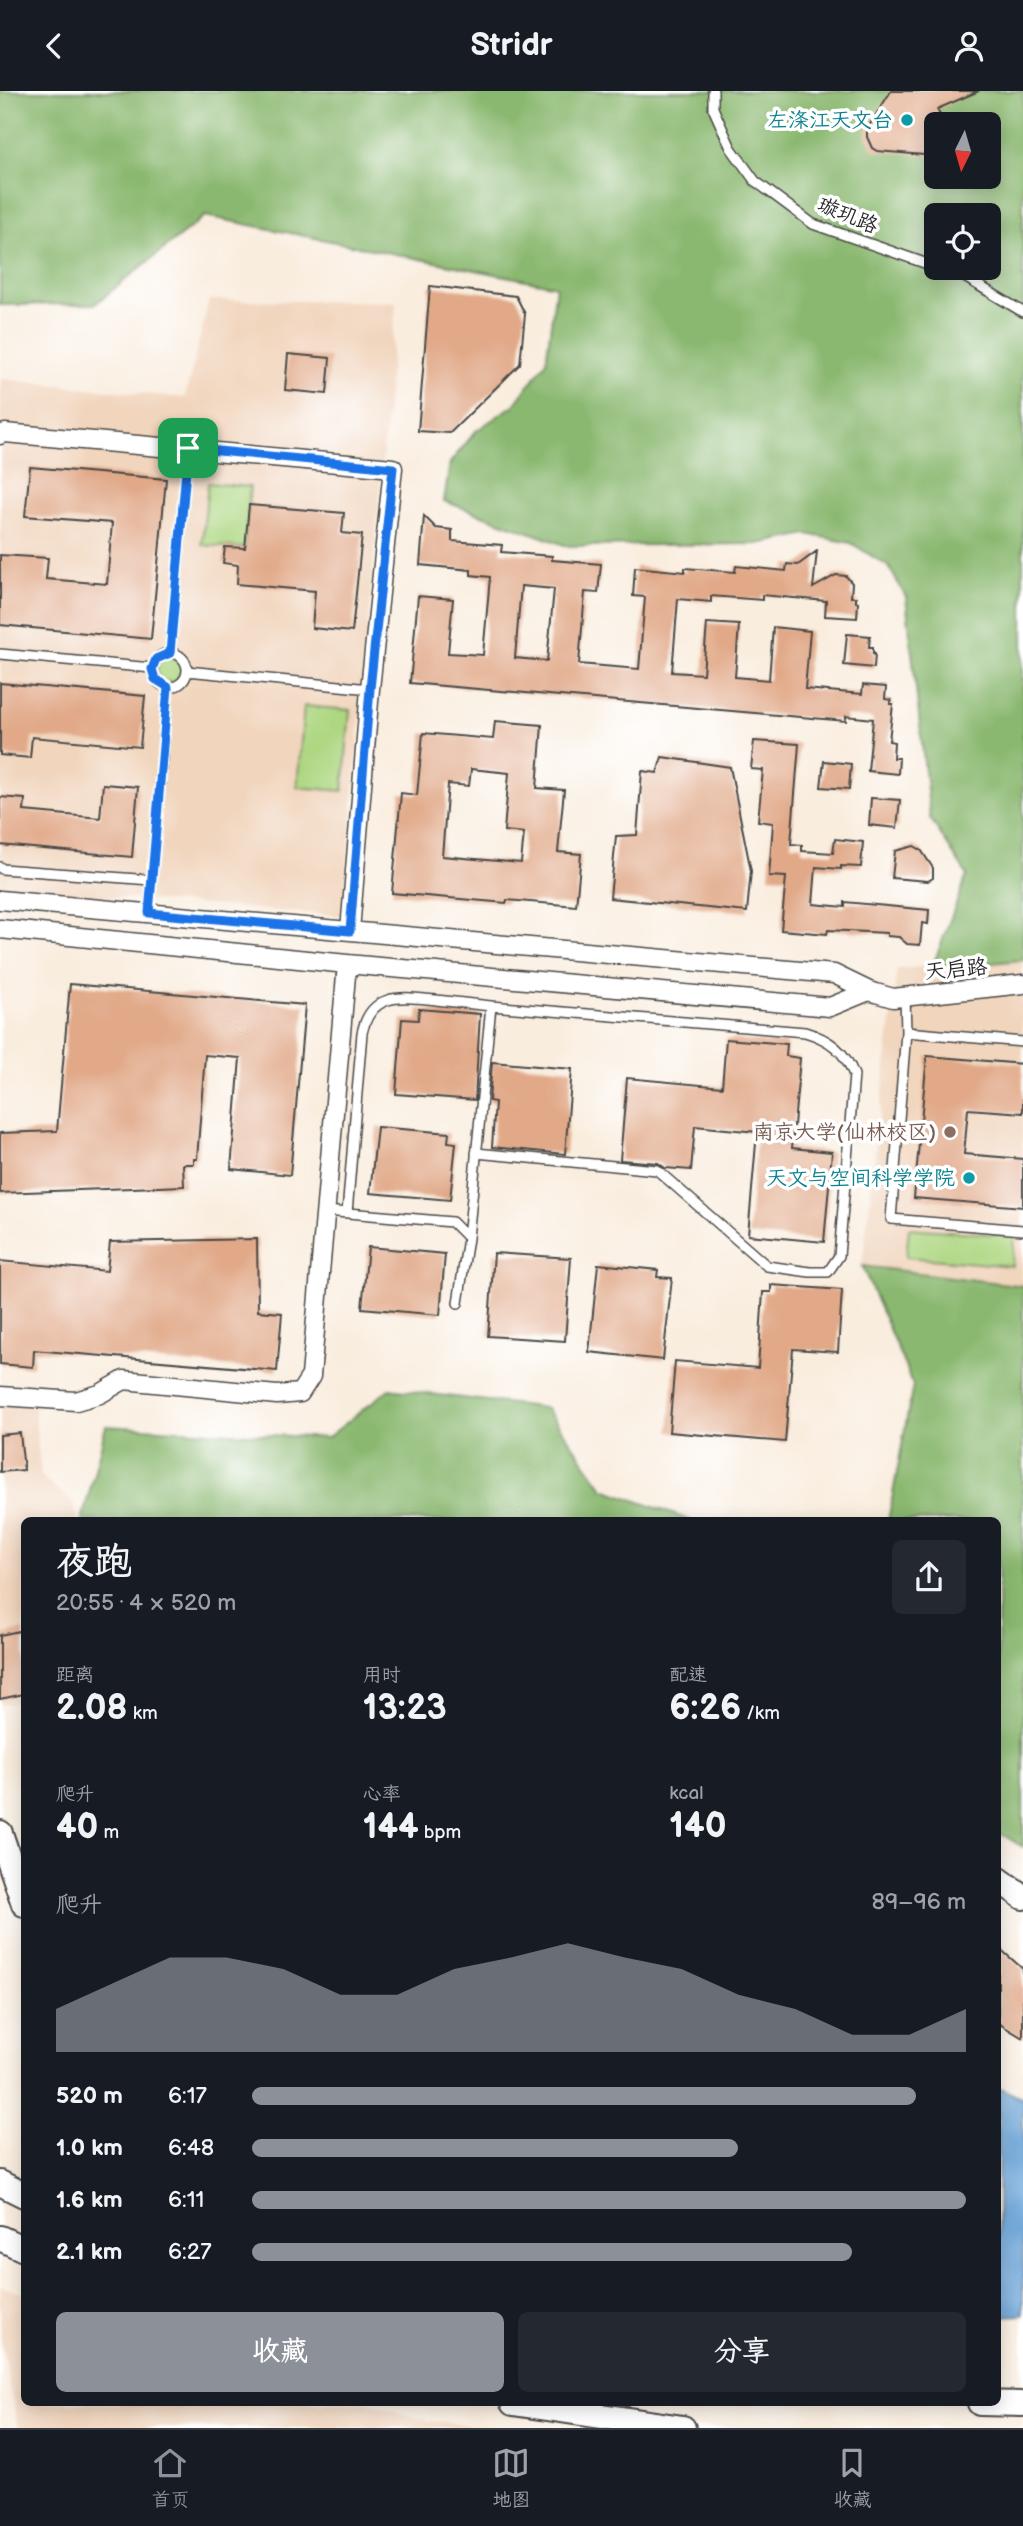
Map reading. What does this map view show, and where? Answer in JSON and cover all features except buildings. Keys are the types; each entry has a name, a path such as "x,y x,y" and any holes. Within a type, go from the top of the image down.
{"main road":[{"path":"0,1833 21,1895"},
{"path":"1001,1881 1023,1897"},
{"path":"0,2183 21,2194"},
{"path":"0,2238 21,2248"},
{"path":"1001,2403 1023,2404"},
{"path":"533,2406 683,2428"}],"street":[{"path":"0,435 5,433 188,448 393,468 370,689 350,931"},
{"path":"0,900 834,974 869,991 899,997"},
{"path":"0,929 347,964 830,1007 869,991"},
{"path":"0,1396 76,1401 100,1394 124,1380 277,1395 300,1393 311,1376 347,964"},
{"name":"天启路","path":"899,997 1023,984"}],"lane":[{"name":"璇玑路","path":"713,91 713,108 731,148 755,181 813,223 924,262"},
{"name":"璇玑路","path":"969,280 1023,312"},
{"path":"170,653 188,448"},
{"path":"0,653 152,669"},
{"path":"170,653 184,660 187,671 183,681 173,687 155,679 152,669 156,659 170,653"},
{"path":"187,671 370,689"},
{"path":"149,913 168,687"},
{"path":"0,867 152,880"},
{"path":"346,1213 362,1034 367,1018 377,1006 400,997 805,1032 829,1041 845,1056 854,1075 839,1256 828,1272 767,1266 657,1170 476,1153"},
{"path":"899,997 906,1032 891,1219 1023,1230"},
{"path":"458,1303 468,1238 491,1006"},
{"path":"906,1032 1023,1042"},
{"path":"325,1211 452,1222 468,1238"}],"shaded area":[{"path":"209,300 396,302 343,916 0,888 0,379 185,398"},
{"name":"南京大学(仙林校区)","path":"1023,960 1023,1286 862,1266 897,969"},
{"path":"0,1404 34,1407 41,1476 73,1502 76,1517 21,1517 21,1702 0,1705"},
{"path":"0,2286 21,2293 21,2406 379,2406 428,2421 491,2428 18,2428 0,2336"}],"green space":[{"path":"0,91 1023,91 1023,960 932,968 967,875 930,818 906,597 889,567 851,543 807,534 758,544 567,546 444,501 450,463 476,431 514,405 546,362 556,286 205,216 95,304 0,305"},
{"path":"208,483 250,487 245,548 202,545"},
{"path":"169,658 178,661 181,670 178,679 169,682 160,679 157,670 160,661"},
{"path":"304,706 350,710 343,791 297,787"},
{"path":"909,1228 1014,1236 1012,1266 906,1257"},
{"path":"862,1266 1023,1286 1023,1847 1001,1834 1001,1517 889,1517 913,1385"},
{"path":"389,1389 546,1408 604,1489 681,1517 83,1517 106,1426 327,1438"}],"water":[{"path":"1001,2088 1023,2099 1023,2315 1001,2316"}],"place":[{"name":"左涤江天文台","path":"907,120"},
{"name":"南京大学(仙林校区)","path":"950,1132"},
{"name":"天文与空间科学学院","path":"969,1178"}],"route":[{"path":"188,448 393,468 370,689 350,931 149,913 168,687 158,683 152,669 156,659 164,653 170,653 188,448"}]}
